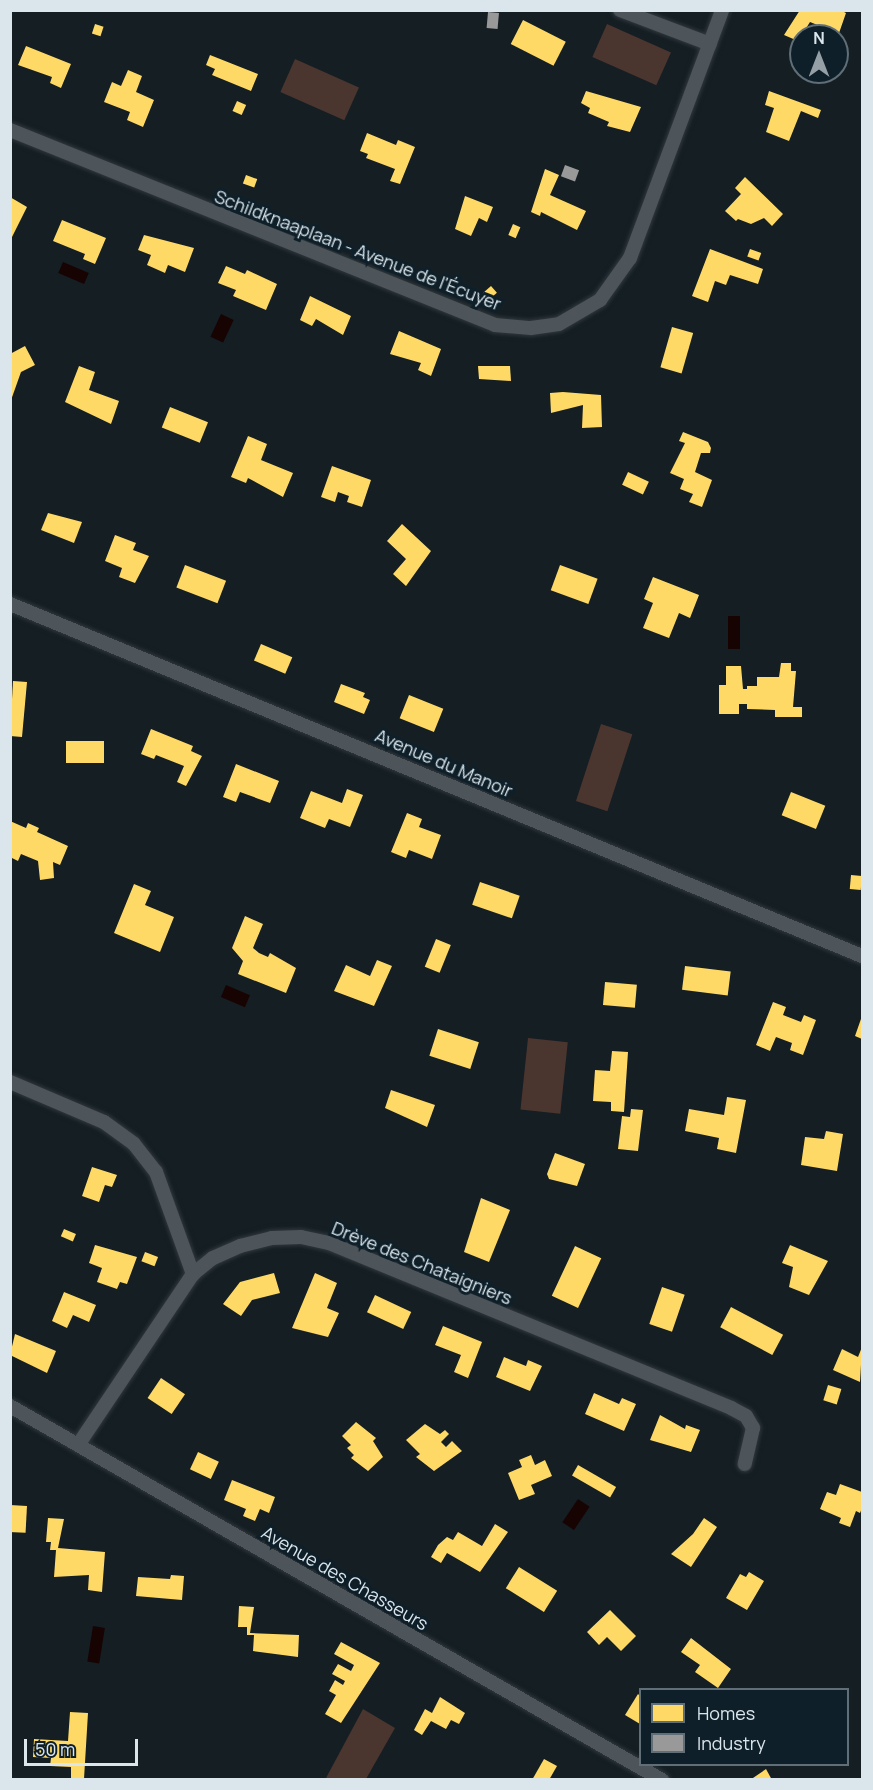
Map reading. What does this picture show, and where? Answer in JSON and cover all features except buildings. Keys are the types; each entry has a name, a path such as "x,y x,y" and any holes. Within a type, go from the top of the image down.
{"street":[{"path":"620,10 710,44"},
{"name":"Schildknaaplaan - Avenue de l'Écuyer","path":"10,130 495,325 531,328 559,324 579,315 600,300 618,280 630,258 722,10"},
{"name":"Avenue du Manoir","path":"10,604 862,956"},
{"path":"10,1082 104,1122 134,1144 156,1172 193,1274"},
{"name":"Drève des Chataigniers","path":"78,1445 193,1274 213,1258 272,1238 301,1237 329,1244 731,1408 746,1416 753,1428 745,1464"},
{"name":"Avenue des Chasseurs","path":"10,1407 639,1766"},
{"name":"Avenue des Chasseurs","path":"639,1766 662,1779"}],"shaded area":[{"path":"607,24 671,52 656,85 592,57"},
{"path":"295,59 359,87 344,120 280,92"},
{"path":"63,262 89,273 84,284 58,273"},
{"path":"221,314 234,320 223,343 210,337"},
{"path":"728,616 740,616 740,649 728,649"},
{"path":"601,724 632,734 607,811 576,801"},
{"path":"226,985 250,995 245,1007 221,997"},
{"path":"528,1038 568,1042 560,1114 520,1110"},
{"path":"578,1499 590,1507 574,1530 562,1522"},
{"path":"93,1626 105,1628 99,1663 87,1662"},
{"path":"363,1709 395,1728 366,1779 326,1778"}]}
